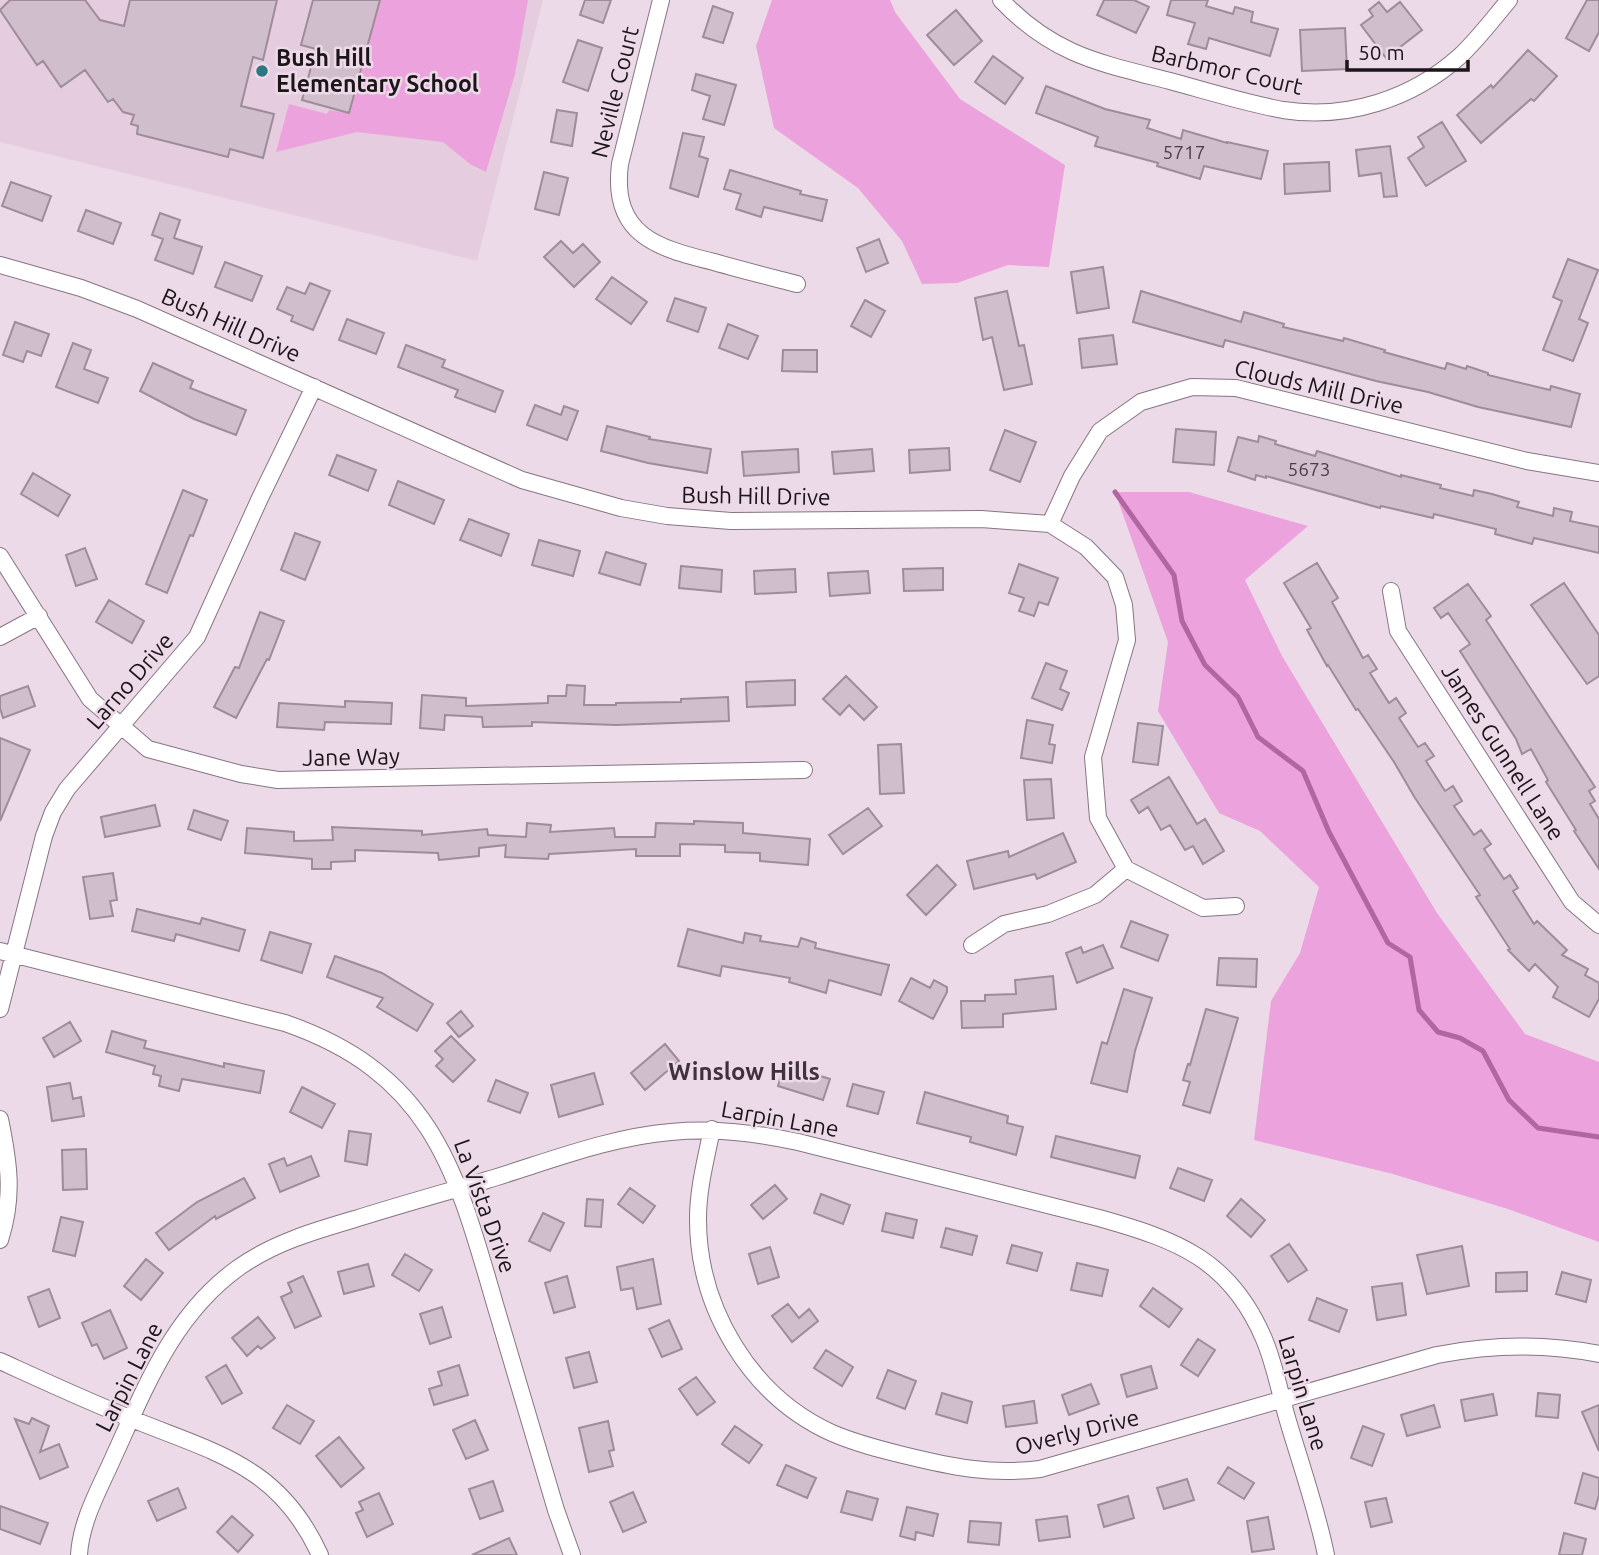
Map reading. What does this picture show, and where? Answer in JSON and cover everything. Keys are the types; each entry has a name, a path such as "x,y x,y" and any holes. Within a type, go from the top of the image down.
{"street":[{"name":"Neville Court","path":"661,0 620,164 618,184 629,219 643,236 669,251 797,284"},
{"name":"Barbmor Court","path":"1001,0 1035,32 1076,55 1281,109 1320,112 1382,102 1423,83 1462,54 1509,0"},
{"name":"Bush Hill Drive","path":"0,264 81,288 137,309 522,480 621,508 667,516 731,521 981,519 1050,524 1086,547 1115,576 1125,605 1127,640 1093,757 1098,818 1126,869"},
{"name":"Larno Drive","path":"0,1009 7,953 52,812 67,789 197,637 314,387"},
{"name":"Clouds Mill Drive","path":"1050,524 1073,476 1100,431 1141,402 1192,387 1236,388 1527,460 1599,473"},
{"name":"Jane Way","path":"0,556 90,699 148,749 241,774 278,780 804,769"},
{"name":"James Gunnell Lane","path":"1391,591 1398,631 1572,902 1599,925"},
{"path":"0,637 39,616"},
{"path":"972,945 1004,924 1048,914 1095,895 1126,869 1203,908 1236,906"},
{"name":"La Vista Drive","path":"7,953 285,1023 335,1043 378,1072 416,1110 442,1149 469,1215 555,1510 572,1555"},
{"path":"0,1118 9,1162 10,1185 8,1208 0,1240"},
{"name":"Larpin Lane","path":"79,1555 89,1512 157,1362 177,1330 207,1295 240,1267 269,1249 304,1234 458,1188 623,1140 670,1132 712,1129 750,1132 798,1142 1099,1218 1171,1240 1213,1267 1243,1300 1265,1341 1326,1555"},
{"name":"Overly Drive","path":"712,1129 699,1195 698,1220 702,1267 714,1305 735,1346 763,1382 794,1410 833,1433 874,1448 954,1468 1017,1472 1064,1464 1437,1355 1468,1349 1531,1344 1599,1354"},
{"path":"0,1361 131,1419 216,1452 257,1475 274,1489 299,1517 320,1555"}],"shaded area":[{"name":"Bush Hill Elementary School","path":"0,0 543,0 477,261 0,142"},
{"path":"380,0 528,0 515,74 486,172 470,164 443,142 357,132 276,152 289,104 327,114 329,110 349,113"},
{"path":"772,0 890,0 895,12 960,99 1065,165 1049,267 1008,265 957,283 922,284 902,241 858,188 774,128 756,46"},
{"path":"1115,492 1189,492 1308,526 1245,580 1282,656 1437,913 1525,1034 1599,1062 1599,1242 1508,1209 1393,1174 1254,1140 1271,1001 1300,953 1319,887 1260,831 1219,813 1158,711 1168,642"}],"building":[{"path":"10,0 85,0 100,20 124,26 130,0 277,0 263,60 253,57 241,106 274,114 263,158 230,149 228,157 137,134 138,126 131,124 134,115 123,112 113,99 108,102 85,70 61,87 43,61 37,65 0,10"},
{"path":"313,0 380,0 349,113 302,100 316,49 301,45"},
{"path":"585,0 611,0 603,23 580,15"},
{"path":"1104,0 1134,0 1149,7 1136,33 1097,15"},
{"path":"1171,0 1208,0 1206,6 1233,14 1235,7 1253,12 1251,22 1278,29 1270,56 1209,38 1206,49 1188,44 1195,23 1167,15"},
{"path":"1587,0 1599,0 1599,32 1589,51 1566,38"},
{"path":"1379,2 1387,12 1400,2 1422,30 1386,58 1361,25 1373,16 1369,10"},
{"path":"713,6 733,13 723,43 703,37"},
{"path":"956,10 982,41 954,65 927,35"},
{"path":"1345,28 1347,69 1302,71 1300,30"},
{"path":"578,40 602,48 588,91 563,82"},
{"path":"1528,50 1557,76 1534,101 1531,99 1481,143 1457,115 1491,85 1493,88"},
{"path":"993,56 1023,78 1005,104 975,82"},
{"path":"696,74 736,85 724,125 703,119 710,96 692,90"},
{"path":"1046,86 1105,109 1150,120 1147,128 1181,139 1183,130 1268,151 1261,179 1204,166 1200,179 1157,166 1158,163 1095,146 1098,137 1036,113"},
{"path":"557,110 577,113 572,146 551,142"},
{"path":"1442,122 1466,161 1426,186 1408,158 1424,147 1418,137"},
{"path":"683,133 704,137 699,156 708,159 698,197 670,188"},
{"path":"1390,146 1397,196 1384,197 1381,173 1359,176 1356,150"},
{"path":"1329,162 1330,191 1285,194 1284,164"},
{"path":"730,170 801,191 800,194 827,200 822,221 764,207 761,217 736,209 741,194 724,189"},
{"path":"544,172 568,178 559,215 535,209"},
{"path":"11,182 51,196 42,221 2,206"},
{"path":"86,210 121,223 113,244 78,231"},
{"path":"160,213 180,220 174,238 202,247 193,274 155,260 163,239 152,235"},
{"path":"879,239 888,263 866,272 857,248"},
{"path":"561,241 573,253 583,244 600,262 574,287 544,257"},
{"path":"1568,259 1598,270 1579,319 1588,323 1573,361 1543,350 1562,301 1553,297"},
{"path":"225,262 262,276 252,301 215,287"},
{"path":"1103,267 1109,308 1077,313 1071,272"},
{"path":"612,277 647,302 631,324 596,299"},
{"path":"310,283 330,291 313,330 291,321 293,316 277,309 287,287 305,294"},
{"path":"1007,291 1019,346 1024,345 1032,384 1004,390 992,337 983,340 975,298"},
{"path":"1141,291 1241,322 1244,312 1284,324 1283,327 1343,341 1344,338 1445,369 1447,363 1466,369 1467,366 1488,375 1550,390 1551,386 1580,394 1571,427 1478,407 1225,340 1223,347 1133,322"},
{"path":"675,298 706,308 698,332 667,321"},
{"path":"865,300 885,311 871,337 851,326"},
{"path":"347,319 384,333 376,354 339,340"},
{"path":"15,322 49,334 41,356 27,351 23,362 3,355"},
{"path":"728,324 758,336 748,359 719,348"},
{"path":"1113,335 1117,364 1082,368 1079,339"},
{"path":"73,343 91,350 84,369 108,378 98,403 56,387"},
{"path":"406,345 445,360 442,367 503,391 495,412 455,397 458,390 398,367"},
{"path":"783,350 817,350 817,372 782,371"},
{"path":"153,363 193,381 190,388 246,410 236,435 194,419 140,391"},
{"path":"535,405 561,415 564,406 578,411 567,440 527,425"},
{"path":"607,426 650,437 649,439 711,449 707,473 648,463 601,451"},
{"path":"1176,429 1216,432 1214,465 1173,462"},
{"path":"1005,430 1036,442 1020,482 990,470"},
{"path":"1259,436 1276,441 1275,444 1315,456 1317,451 1401,477 1441,485 1440,488 1473,496 1474,490 1492,494 1519,502 1517,507 1553,516 1554,508 1572,512 1570,521 1599,527 1599,553 1534,538 1532,544 1495,534 1496,529 1434,514 1433,518 1381,506 1380,508 1266,476 1256,475 1255,480 1228,471 1238,437 1258,442"},
{"path":"949,448 950,470 910,473 909,450"},
{"path":"798,449 799,472 744,476 742,452"},
{"path":"872,449 874,471 834,474 832,452"},
{"path":"337,455 376,470 368,491 329,475"},
{"path":"33,473 70,495 58,516 21,494"},
{"path":"398,481 444,500 434,524 389,505"},
{"path":"183,490 207,500 167,593 146,584"},
{"path":"469,519 509,534 501,556 460,540"},
{"path":"295,533 320,542 305,580 281,570"},
{"path":"539,540 580,551 573,576 532,565"},
{"path":"85,548 97,579 76,586 66,555"},
{"path":"606,552 646,564 640,585 599,573"},
{"path":"1317,563 1338,598 1332,602 1363,658 1368,655 1377,669 1370,673 1389,703 1396,698 1406,713 1399,718 1418,747 1425,743 1434,756 1426,761 1445,791 1453,786 1462,801 1454,806 1474,835 1481,830 1491,844 1484,849 1504,879 1510,875 1518,888 1513,891 1534,924 1537,921 1567,950 1562,955 1588,969 1585,975 1599,983 1599,999 1589,1017 1553,997 1558,987 1535,964 1529,971 1508,950 1510,949 1476,897 1480,895 1394,762 1327,666 1307,630 1311,628 1284,583"},
{"path":"1019,564 1058,578 1048,605 1039,602 1034,616 1019,611 1024,598 1009,593"},
{"path":"681,566 722,570 721,592 679,588"},
{"path":"943,568 943,590 904,591 903,569"},
{"path":"795,569 796,592 755,594 754,571"},
{"path":"868,571 870,593 830,596 828,573"},
{"path":"1564,583 1599,635 1599,676 1587,684 1531,605"},
{"path":"1468,584 1491,616 1486,620 1595,787 1589,791 1595,801 1590,804 1599,819 1599,869 1546,782 1548,780 1531,749 1522,754 1516,739 1460,651 1470,644 1448,613 1441,618 1434,608"},
{"path":"109,600 144,621 132,643 96,622"},
{"path":"260,612 284,621 269,660 267,659 236,718 214,707 235,667 239,668"},
{"path":"1046,663 1067,671 1060,689 1069,693 1062,710 1032,698"},
{"path":"846,676 877,707 864,720 849,705 840,715 823,699"},
{"path":"795,680 795,705 747,707 746,682"},
{"path":"567,685 585,686 584,705 681,702 681,699 728,697 729,721 616,725 532,722 532,726 483,727 482,717 445,715 444,730 420,728 422,695 466,698 466,706 548,703 548,696 566,696"},
{"path":"28,686 35,706 3,718 0,696"},
{"path":"345,701 392,703 391,724 325,722 324,730 277,727 279,703 345,707"},
{"path":"1027,720 1053,725 1049,744 1055,745 1052,763 1021,758"},
{"path":"1138,723 1163,726 1158,765 1133,762"},
{"path":"0,738 30,750 0,821"},
{"path":"901,744 904,793 880,794 878,745"},
{"path":"1169,777 1197,824 1205,819 1224,851 1203,864 1193,846 1185,850 1170,825 1161,830 1148,807 1139,813 1131,800"},
{"path":"1051,779 1054,818 1027,820 1024,780"},
{"path":"155,805 160,826 105,837 101,817"},
{"path":"868,808 882,826 843,854 829,835"},
{"path":"194,810 228,821 221,840 188,829"},
{"path":"694,821 743,823 743,833 810,839 808,865 760,861 760,853 725,852 725,845 680,844 680,856 636,856 636,849 549,854 548,859 505,857 506,845 479,848 479,856 439,860 438,853 355,850 355,861 331,862 331,869 312,869 312,859 245,853 247,828 294,832 294,841 333,840 332,827 422,831 422,835 487,829 488,835 526,837 527,823 551,825 550,832 614,828 615,837 655,837 656,823 694,824"},
{"path":"1063,833 1076,862 1037,879 1035,874 974,889 967,861 1008,851 1009,857"},
{"path":"937,865 956,885 926,915 907,895"},
{"path":"113,873 117,900 110,901 113,916 90,919 83,877"},
{"path":"137,909 200,924 202,918 245,930 239,951 176,934 174,941 132,931"},
{"path":"1131,921 1168,935 1158,961 1121,947"},
{"path":"688,929 743,943 745,933 761,936 760,941 798,947 801,938 816,943 815,948 889,965 881,995 829,980 826,993 789,982 790,978 722,966 720,976 678,966"},
{"path":"270,932 311,944 302,973 261,960"},
{"path":"1103,945 1113,968 1077,983 1066,953 1081,947 1083,953"},
{"path":"335,956 382,973 433,1004 417,1031 377,1007 383,998 327,977"},
{"path":"1219,958 1257,959 1256,987 1217,985"},
{"path":"1053,976 1056,1009 1003,1014 1003,1027 962,1028 961,1001 985,1001 985,995 1016,994 1015,980"},
{"path":"911,978 930,988 934,980 947,987 933,1019 899,1001"},
{"path":"1124,989 1152,998 1135,1051 1127,1092 1091,1083 1102,1042 1107,1044"},
{"path":"1206,1009 1238,1018 1210,1113 1183,1105 1190,1082 1183,1080"},
{"path":"461,1011 473,1026 459,1037 447,1023"},
{"path":"70,1022 81,1041 54,1057 43,1038"},
{"path":"112,1031 146,1041 144,1048 224,1067 224,1063 264,1071 260,1093 182,1079 179,1091 159,1086 161,1076 153,1074 155,1066 106,1052"},
{"path":"451,1036 475,1060 453,1082 436,1066 443,1059 435,1051"},
{"path":"665,1044 679,1061 645,1090 631,1073"},
{"path":"784,1065 830,1079 823,1100 778,1086"},
{"path":"594,1073 603,1104 559,1117 551,1085"},
{"path":"496,1080 528,1093 520,1113 488,1101"},
{"path":"70,1083 73,1099 81,1097 84,1116 52,1121 47,1087"},
{"path":"853,1084 884,1092 878,1114 847,1106"},
{"path":"302,1087 335,1104 322,1128 290,1112"},
{"path":"925,1092 1008,1116 1007,1123 1023,1127 1016,1155 970,1142 971,1137 917,1123"},
{"path":"349,1131 371,1134 367,1165 345,1161"},
{"path":"1056,1136 1140,1156 1135,1178 1051,1157"},
{"path":"86,1149 87,1189 63,1190 62,1150"},
{"path":"311,1156 319,1176 280,1192 269,1164 284,1158 287,1166"},
{"path":"1178,1168 1212,1180 1204,1201 1170,1188"},
{"path":"244,1178 255,1198 216,1219 215,1216 169,1250 156,1233 197,1202"},
{"path":"775,1185 787,1199 763,1219 751,1205"},
{"path":"630,1188 655,1206 643,1223 618,1204"},
{"path":"821,1194 850,1205 843,1224 814,1213"},
{"path":"587,1199 603,1200 601,1227 585,1226"},
{"path":"1241,1199 1265,1220 1251,1237 1227,1216"},
{"path":"543,1213 564,1223 550,1251 529,1241"},
{"path":"886,1213 917,1220 913,1238 882,1231"},
{"path":"61,1217 83,1222 75,1256 53,1251"},
{"path":"946,1228 977,1236 972,1255 941,1247"},
{"path":"1289,1244 1307,1270 1288,1282 1271,1256"},
{"path":"1012,1245 1042,1253 1037,1271 1007,1263"},
{"path":"1462,1246 1469,1286 1427,1294 1417,1255"},
{"path":"770,1247 779,1277 758,1284 749,1254"},
{"path":"405,1254 432,1270 419,1291 392,1275"},
{"path":"146,1259 163,1273 141,1300 124,1286"},
{"path":"653,1259 661,1304 637,1309 633,1288 621,1290 617,1267"},
{"path":"1077,1263 1108,1270 1102,1296 1071,1290"},
{"path":"368,1264 374,1286 344,1294 338,1272"},
{"path":"1527,1272 1527,1291 1496,1292 1496,1273"},
{"path":"1562,1272 1591,1280 1586,1302 1556,1294"},
{"path":"303,1276 321,1316 295,1328 281,1297 292,1292 288,1283"},
{"path":"567,1276 575,1307 554,1313 545,1283"},
{"path":"1402,1283 1406,1315 1377,1320 1372,1287"},
{"path":"1153,1288 1182,1309 1169,1327 1140,1306"},
{"path":"49,1289 60,1318 39,1327 28,1297"},
{"path":"1317,1298 1347,1310 1339,1332 1309,1320"},
{"path":"788,1304 799,1318 809,1309 818,1321 792,1342 772,1316"},
{"path":"442,1307 451,1337 430,1344 420,1314"},
{"path":"110,1310 127,1348 104,1359 97,1344 92,1346 82,1323"},
{"path":"258,1317 275,1338 261,1349 258,1346 247,1356 232,1338"},
{"path":"669,1320 682,1349 662,1357 649,1329"},
{"path":"1198,1339 1215,1350 1198,1376 1181,1365"},
{"path":"826,1350 853,1367 842,1386 814,1368"},
{"path":"589,1352 597,1382 574,1388 566,1358"},
{"path":"226,1365 242,1393 222,1404 206,1377"},
{"path":"459,1365 468,1395 434,1405 429,1389 442,1385 438,1372"},
{"path":"1151,1366 1157,1388 1127,1397 1121,1375"},
{"path":"888,1370 916,1381 905,1409 877,1398"},
{"path":"696,1377 715,1402 697,1415 679,1389"},
{"path":"1091,1384 1099,1404 1069,1415 1062,1395"},
{"path":"942,1393 972,1402 967,1423 936,1414"},
{"path":"1538,1393 1560,1395 1558,1418 1536,1416"},
{"path":"1493,1394 1497,1415 1465,1421 1461,1400"},
{"path":"1034,1401 1037,1423 1006,1427 1003,1406"},
{"path":"287,1405 314,1421 300,1444 273,1428"},
{"path":"1434,1405 1440,1427 1407,1436 1401,1415"},
{"path":"1599,1405 1599,1451 1582,1412"},
{"path":"32,1418 49,1426 40,1452 59,1444 68,1467 40,1479 15,1419 29,1424"},
{"path":"475,1420 488,1450 466,1459 453,1430"},
{"path":"608,1421 614,1450 609,1451 613,1466 589,1472 579,1428"},
{"path":"735,1426 762,1445 749,1463 722,1444"},
{"path":"1363,1426 1384,1434 1372,1466 1351,1458"},
{"path":"339,1437 364,1468 341,1487 316,1456"},
{"path":"786,1465 816,1478 807,1498 777,1485"},
{"path":"1228,1467 1254,1483 1244,1499 1218,1483"},
{"path":"1583,1473 1599,1478 1599,1495 1595,1509 1575,1503"},
{"path":"1187,1479 1194,1500 1164,1509 1157,1488"},
{"path":"493,1481 503,1511 480,1519 469,1489"},
{"path":"178,1488 186,1508 157,1521 148,1501"},
{"path":"847,1491 878,1499 872,1520 841,1512"},
{"path":"633,1492 646,1522 623,1532 610,1502"},
{"path":"379,1493 393,1524 367,1537 356,1513 363,1510 359,1502"},
{"path":"1128,1496 1134,1518 1104,1527 1098,1505"},
{"path":"1386,1498 1392,1522 1371,1527 1365,1502"},
{"path":"0,1506 48,1523 40,1544 0,1529"},
{"path":"907,1507 938,1514 933,1536 916,1532 915,1540 900,1536"},
{"path":"232,1516 253,1535 238,1552 217,1532"},
{"path":"1067,1516 1070,1537 1039,1541 1036,1520"},
{"path":"1268,1517 1274,1549 1252,1552 1247,1521"},
{"path":"970,1521 1001,1523 999,1545 968,1542"},
{"path":"1564,1533 1586,1539 1582,1555 1559,1555"},
{"path":"509,1538 517,1555 472,1555"}],"waterway":[{"path":"1115,492 1174,575 1182,621 1205,665 1238,697 1258,737 1303,771 1329,832 1388,943 1410,957 1419,1010 1438,1032 1460,1038 1483,1051 1509,1100 1538,1128 1599,1137"}],"place":[{"name":"Bush Hill Elementary School","path":"262,71"}],"district":[{"name":"Winslow Hills","path":"744,1072"}]}
